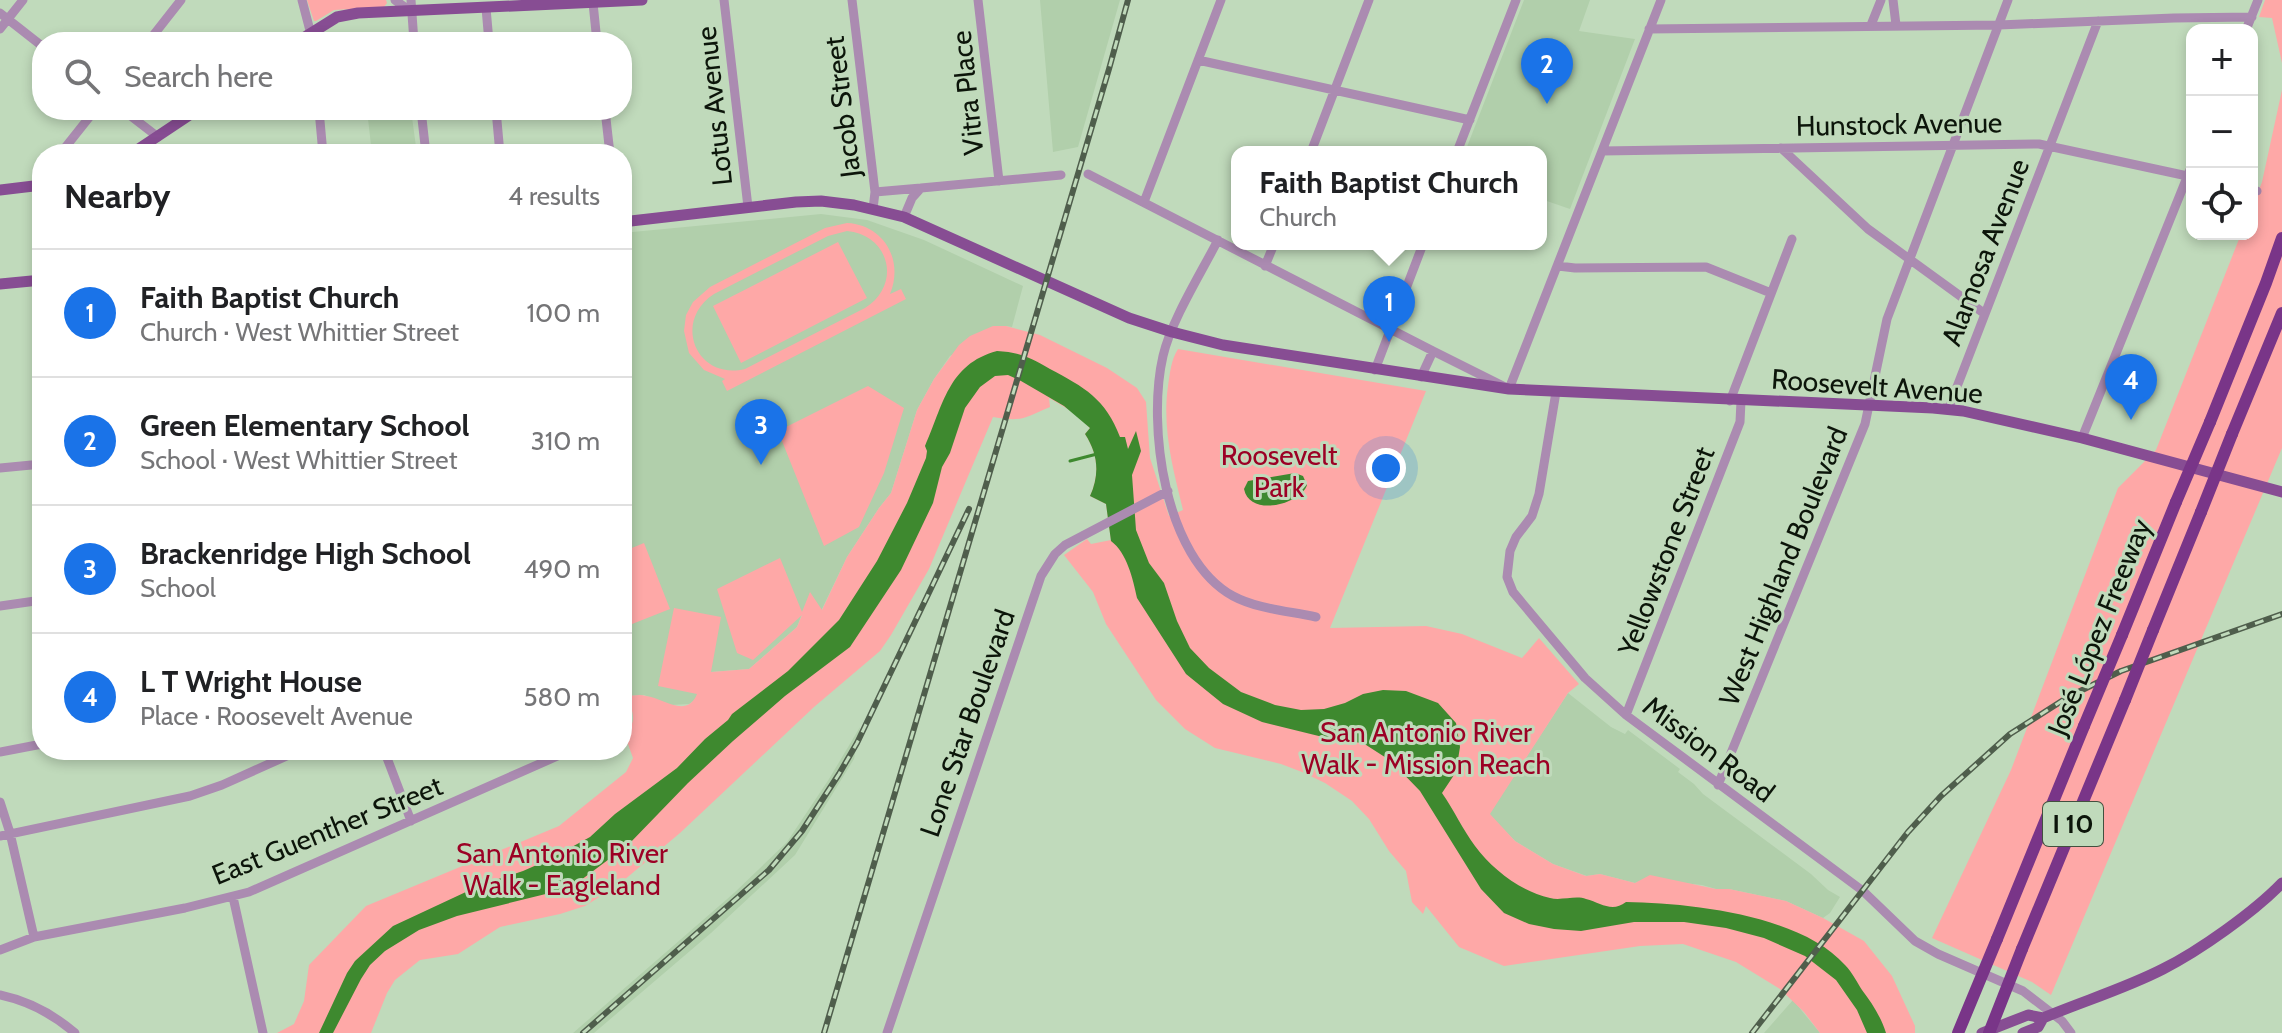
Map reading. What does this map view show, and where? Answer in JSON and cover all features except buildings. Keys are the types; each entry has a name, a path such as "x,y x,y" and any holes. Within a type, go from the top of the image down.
{"highway":[{"name":"José López Freeway","path":"1958,1033 2210,422 2282,238"},
{"name":"José López Freeway","path":"1989,1033 2282,313"}],"main road":[{"path":"317,32 329,21 346,15 410,5 486,8 642,0"},
{"path":"147,144 183,120"},
{"path":"0,190 32,186"},
{"name":"Roosevelt Avenue","path":"632,221 821,201 873,209 904,217 1129,318 1227,345 1509,389 1948,410 2082,438 2282,492"},
{"path":"0,284 32,281"},
{"path":"1982,1033 2028,1015 2048,1016 2164,969 2213,938 2282,883"},
{"path":"2023,1033 2038,1027 2048,1016"}],"street":[{"path":"0,29 4,16 23,0"},
{"path":"156,32 181,0"},
{"path":"302,0 311,32"},
{"path":"395,0 410,5 413,32"},
{"name":"Lotus Avenue","path":"724,0 748,207"},
{"name":"Jacob Street","path":"852,0 875,192 873,209"},
{"name":"Vitra Place","path":"978,0 999,181"},
{"path":"1144,202 1221,0"},
{"path":"1313,146 1369,0"},
{"path":"1459,146 1516,0"},
{"path":"1509,389 1661,0"},
{"path":"1871,25 1881,0"},
{"path":"1893,0 1896,25"},
{"name":"West Highland Boulevard","path":"1718,785 1865,424 1887,319 2008,0"},
{"path":"2249,24 2258,0"},
{"path":"593,3 596,32"},
{"path":"486,8 488,32"},
{"path":"4,16 32,38"},
{"path":"1649,29 1999,25 2252,17"},
{"name":"Alamosa Avenue","path":"1948,410 2098,21"},
{"path":"1198,60 1470,120"},
{"path":"68,144 87,120"},
{"path":"136,120 158,137"},
{"path":"320,120 322,144"},
{"path":"422,120 425,144"},
{"path":"497,120 499,144"},
{"path":"606,120 609,144"},
{"name":"Hunstock Avenue","path":"1602,151 2050,145 2186,175"},
{"path":"1781,148 1868,229 1985,314"},
{"name":"Roosevelt Avenue","path":"1088,174 1231,247"},
{"path":"875,192 1061,175"},
{"path":"2082,438 2186,186"},
{"path":"904,217 912,198 921,188"},
{"name":"Yellowstone Street","path":"1626,715 1740,422 1735,401 1792,239"},
{"path":"1218,240 1164,354 1156,412 1161,466 1185,542 1209,577 1224,591 1249,602 1316,617"},
{"name":"Roosevelt Avenue","path":"1236,250 1509,389"},
{"path":"1265,266 1272,250"},
{"path":"1375,370 1421,250"},
{"path":"1558,266 1706,267 1771,293"},
{"path":"1421,377 1433,351"},
{"name":"Mission Road","path":"1556,392 1539,494 1532,516 1510,551 1507,577 1513,592 1585,678 1626,715 1863,891 1915,941 2023,991 2071,1033"},
{"path":"0,457 2,468 32,465"},
{"name":"Lone Star Boulevard","path":"887,1033 1036,589 1047,565 1065,545 1094,527 1168,491"},
{"path":"0,606 32,601"},
{"path":"0,752 32,746"},
{"path":"5,834 190,796 278,760"},
{"path":"388,760 411,821"},
{"name":"East Guenther Street","path":"0,950 34,937 249,892 548,760"},
{"path":"0,802 5,834 34,937"},
{"path":"233,897 263,1033"},
{"path":"0,995 44,1011 75,1033"}],"shaded area":[{"path":"1040,0 1120,0 1078,147 1053,152"},
{"path":"1524,0 1590,0 1579,31 1635,39 1570,209 1547,201 1547,146 1467,146"},
{"path":"368,120 412,120 416,144 371,144"},
{"path":"821,214 867,220 924,240 1023,286 1012,327 1006,326 950,356 934,379 917,410 891,493 847,557 821,611 810,593 797,627 749,669 710,672 694,701 689,704 671,705 644,695 632,696 632,232"},
{"path":"997,351 1031,359 1083,388 1108,413 1120,437 1125,437 1128,449 1136,431 1141,451 1132,475 1136,530 1149,563 1164,583 1190,648 1209,668 1241,692 1275,705 1301,710 1324,709 1383,690 1406,691 1438,703 1456,723 1460,747 1456,772 1442,793 1475,846 1508,878 1550,898 1582,898 1611,907 1626,902 1712,909 1773,923 1801,934 1826,948 1848,968 1876,1010 1886,1033 1867,1033 1857,1010 1836,980 1805,956 1764,938 1684,922 1634,922 1581,931 1554,929 1529,924 1504,913 1481,889 1420,791 1391,761 1363,743 1335,740 1262,722 1223,704 1186,674 1137,598 1125,559 1111,541 1106,504 1090,496 1096,472 1093,449 1085,434 1090,428 1064,406 1008,375 995,376 980,387 965,408 942,467 933,503 901,570 850,647 785,696 733,741 628,845 581,880 562,890 457,916 419,930 385,951 370,965 333,1033 319,1033 355,961 393,926 483,884 548,860 590,837 615,814 677,768 732,714 788,671 839,620 877,561 907,503 926,458 925,446 949,388 968,366"},
{"path":"1295,473 1303,476 1307,485 1303,492 1286,502 1276,505 1256,503 1248,498 1244,489 1248,481"},
{"path":"1568,693 1611,727 1625,734 1628,730 1680,769 1678,772 1703,794 1840,897 1830,913 1823,918 1786,901 1729,889 1645,879 1635,883 1600,874 1587,876 1553,864 1515,841 1489,814"},
{"path":"860,727 854,759 795,855 711,933 594,1033 573,1033 734,893 787,842"},
{"path":"1793,1000 1820,1033 1764,1033"}],"green space":[{"path":"307,0 386,0 387,3 384,7 334,10 314,21"},
{"path":"2265,0 2282,0 2282,63 2272,18 2259,17"},
{"path":"2282,90 2282,448 2051,995 2032,982 1932,938 2011,770 2118,488 2156,450 2239,240 2258,240 2258,192"},
{"path":"847,223 860,225 881,237 888,246 894,269 890,294 901,289 906,299 727,391 722,381 725,379 704,370 689,353 684,331 686,315 693,302 710,287 825,228","holes":["847,231 873,241 881,251 887,275 877,298 865,308 745,369 728,370 714,366 703,358 695,346 692,333 694,319 701,305 714,294 828,236"]},
{"path":"838,242 867,298 741,363 713,306"},
{"name":"San Antonio River Walk - Mission Reach","path":"993,326 1006,326 1040,335 1107,368 1137,388 1146,402 1150,458 1169,516 1183,510 1166,418 1170,371 1178,349 1426,391 1330,628 1426,626 1462,634 1522,658 1539,638 1579,684 1568,693 1490,814 1515,841 1553,864 1586,876 1600,874 1635,883 1650,875 1729,889 1786,901 1823,918 1864,941 1892,976 1915,1026 1915,1033 1820,1033 1780,989 1736,962 1683,944 1640,946 1504,966 1459,947 1426,906 1423,914 1412,902 1406,871 1369,819 1352,801 1302,772 1215,748 1185,729 1156,700 1106,624 1093,592 1064,555 1087,539 1091,544 1111,540 1106,504 1090,496 1096,472 1093,449 1085,434 1090,428 1073,412 1049,398 1050,407 1028,416 1017,419 993,417 929,569 880,651 814,707 680,833 617,886 585,906 500,927 458,954 420,960 395,980 371,1033 277,1033 294,1024 304,1001 309,965 366,906 559,826 626,772 633,758 632,696 644,695 681,706 693,701 697,694 658,686 674,608 721,617 711,672 749,669 797,627 802,615 753,660 737,653 717,589 780,558 802,612 810,592 822,610 847,557 891,493 917,410 934,379 959,345 970,336"},
{"path":"868,386 904,408 884,473 859,527 824,546 778,431"},
{"path":"644,543 670,609 632,624 632,548"}],"waterway":[{"path":"1070,461 1097,454"}],"railway":[{"path":"824,1033 1128,0"},
{"path":"583,1033 769,870 802,831 857,743 969,509"},
{"path":"1752,1033 1908,832 1941,796 2010,734 2068,697 2121,671 2282,614"}],"place":[{"name":"Green Elementary School","path":"1547,104"},
{"name":"Faith Baptist Church","path":"1389,342"},
{"name":"L T Wright House","path":"2131,420"},
{"name":"Brackenridge High School","path":"761,465"}],"park label":[{"name":"Roosevelt Park","path":"1279,471"},
{"name":"San Antonio River Walk - Eagleland","path":"562,869"}]}
